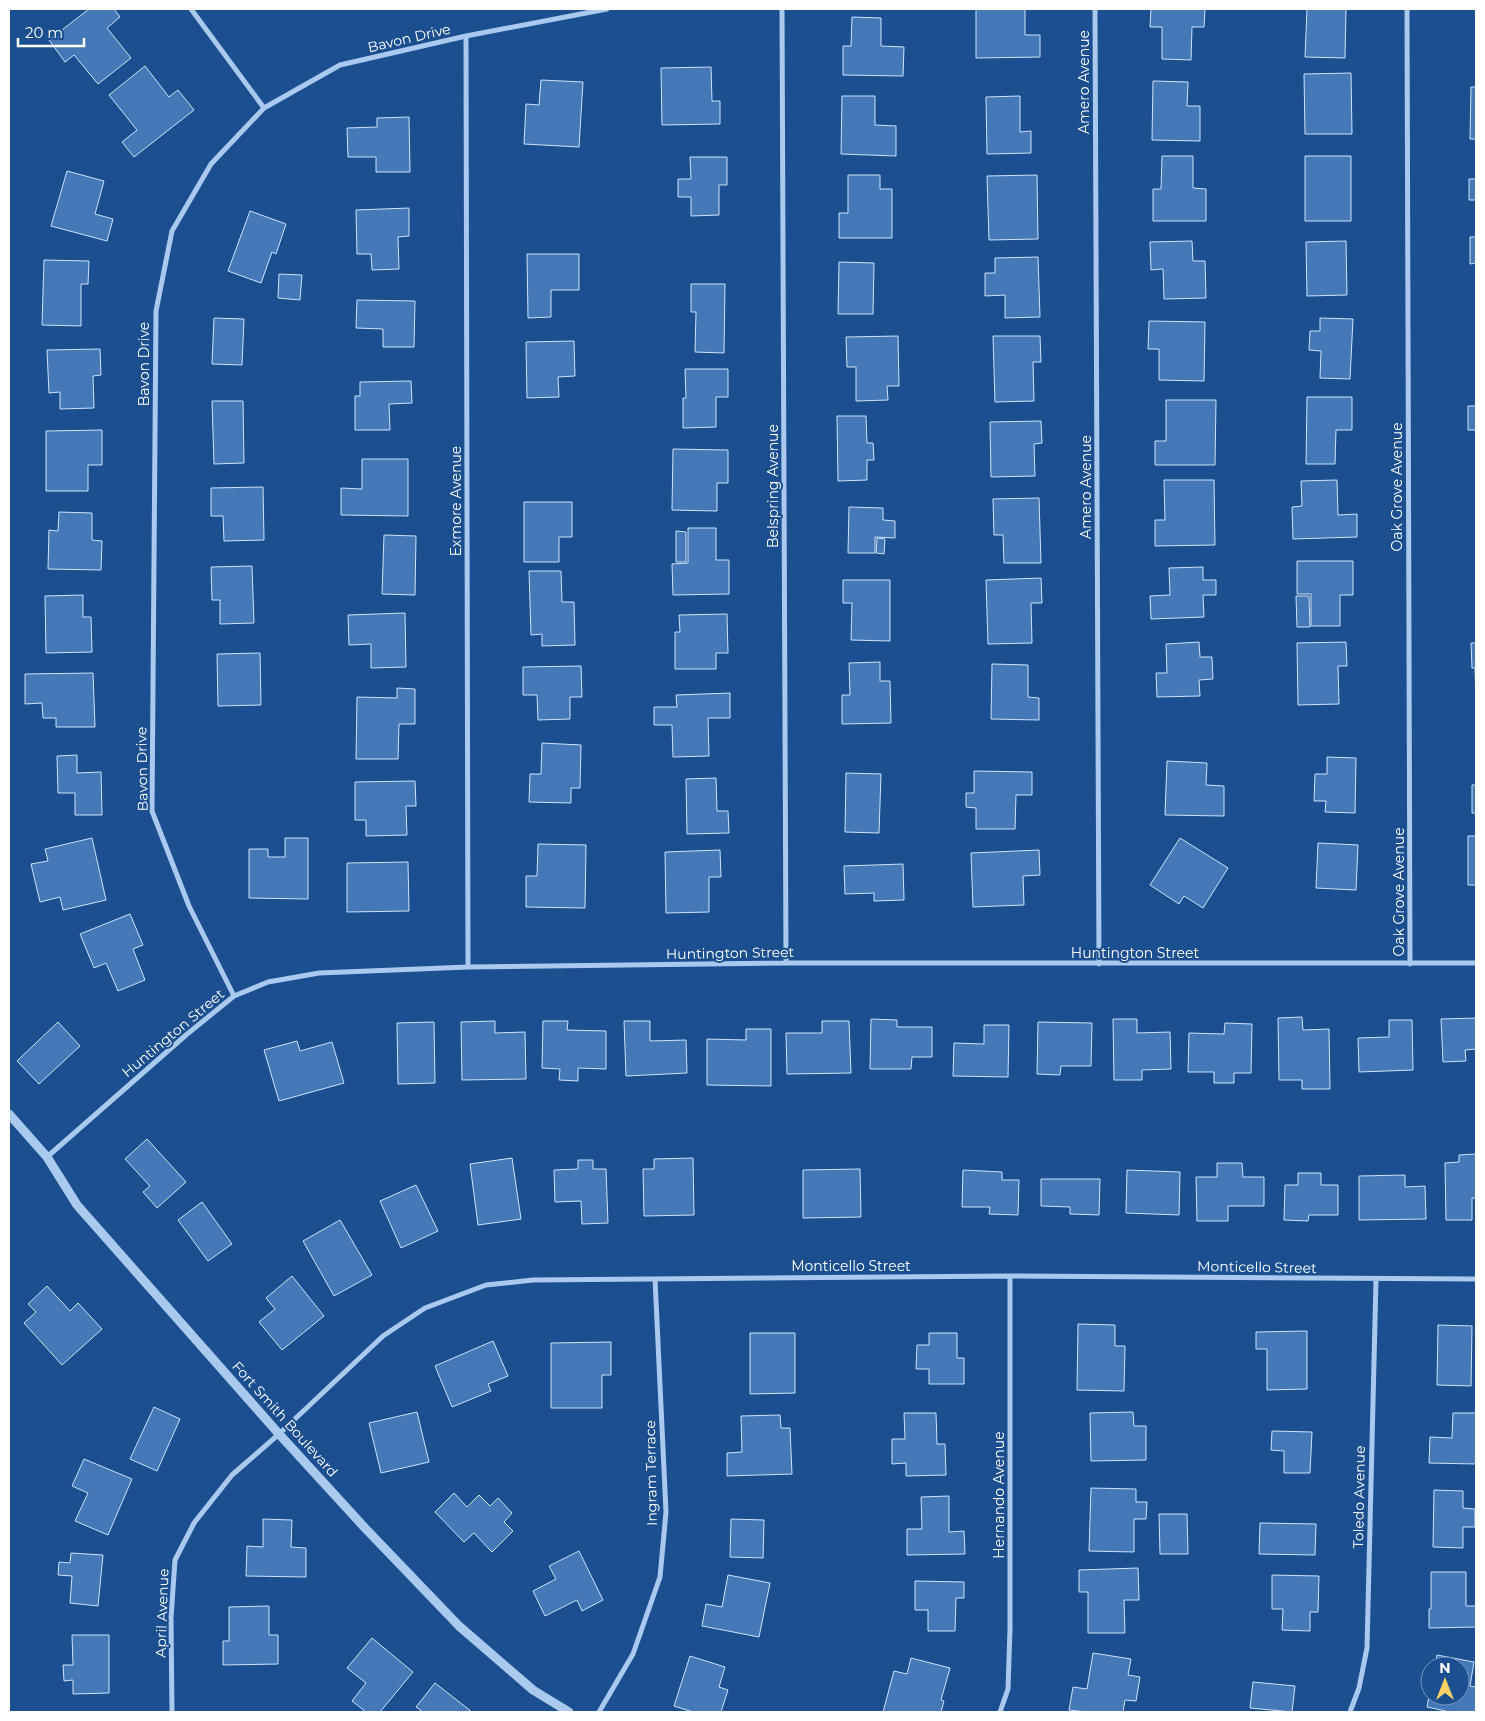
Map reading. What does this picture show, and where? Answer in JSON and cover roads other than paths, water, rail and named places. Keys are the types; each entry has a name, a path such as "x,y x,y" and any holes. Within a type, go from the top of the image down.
{"street":[{"path":"192,9 264,108"},
{"name":"Bavon Drive","path":"234,996 188,906 152,812 156,311 172,231 211,164 264,108 340,65 466,36 607,9"},
{"name":"Belspring Avenue","path":"782,9 786,963"},
{"name":"Amero Avenue","path":"1095,9 1099,964"},
{"name":"Oak Grove Avenue","path":"1407,9 1410,964"},
{"name":"Exmore Avenue","path":"466,36 468,967"},
{"name":"Huntington Street","path":"47,1157 186,1035 234,996 268,982 320,973 468,967 786,963 1476,963"},
{"name":"Fort Smith Boulevard","path":"9,1115 47,1157 77,1205 279,1434 459,1626 533,1690 570,1712"},
{"name":"Monticello Street","path":"279,1434 382,1336 424,1308 486,1286 533,1280 1010,1276 1376,1280 1476,1279"},
{"name":"Hernando Avenue","path":"1000,1712 1008,1689 1010,1629 1010,1276"},
{"name":"Ingram Terrace","path":"599,1712 633,1654 660,1576 666,1512 655,1279"},
{"name":"Toledo Avenue","path":"1350,1712 1359,1688 1367,1648 1376,1280"},
{"name":"April Avenue","path":"172,1712 171,1618 175,1560 194,1522 232,1476 279,1434"}]}
